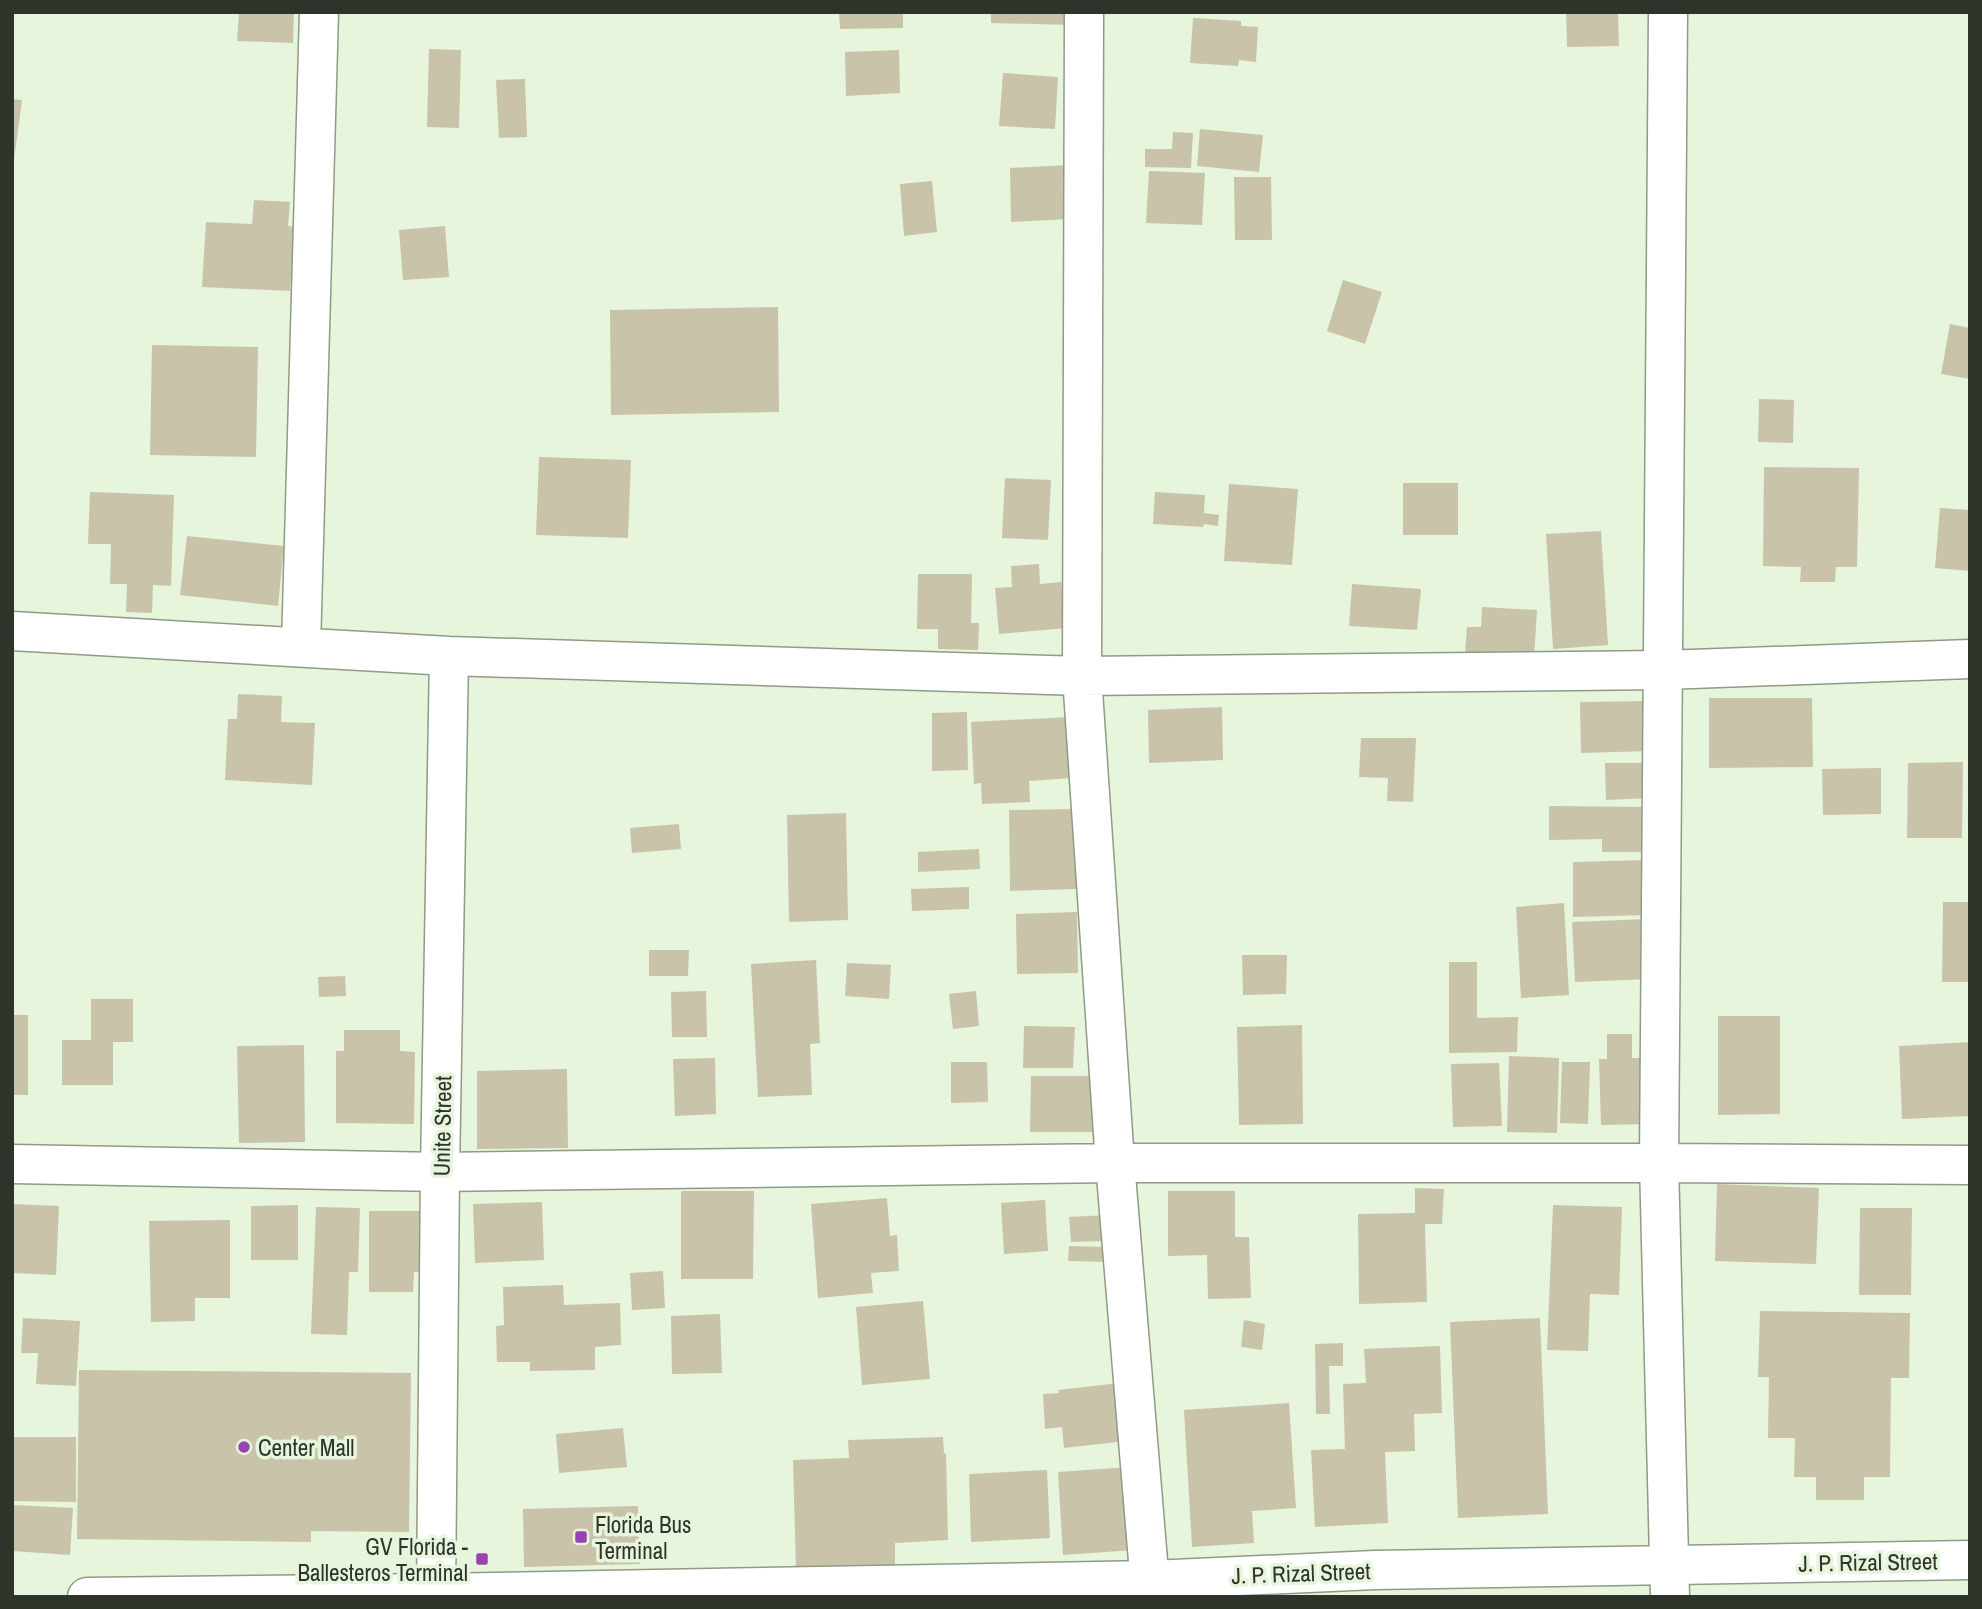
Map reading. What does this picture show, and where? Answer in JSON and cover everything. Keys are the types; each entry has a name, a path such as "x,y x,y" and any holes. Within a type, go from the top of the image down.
{"street":[{"path":"301,647 319,12"},
{"path":"1084,12 1082,676 1115,1163 1151,1588"},
{"path":"1668,12 1659,1163 1670,1581"},
{"path":"12,631 449,656 1082,676 1664,670 1970,659"},
{"name":"Unite Street","path":"436,1595 449,656"},
{"path":"12,1164 440,1172 1115,1163 1970,1166"},
{"name":"J. P. Rizal Street","path":"86,1597 1151,1588 1375,1570 1670,1581 1970,1560"}],"building":[{"path":"239,12 294,12 293,43 237,41"},
{"path":"839,12 903,12 903,28 840,29"},
{"path":"991,12 1074,12 1073,25 991,23"},
{"path":"1566,12 1618,12 1619,46 1567,47"},
{"path":"1193,18 1241,21 1241,26 1258,27 1256,62 1239,60 1238,66 1190,63"},
{"path":"429,49 461,50 459,128 427,127"},
{"path":"899,50 900,93 846,96 845,52"},
{"path":"1003,73 1058,77 1055,129 999,126"},
{"path":"525,79 527,137 499,138 496,80"},
{"path":"12,99 22,100 14,160 12,159"},
{"path":"1200,129 1263,135 1259,172 1197,166"},
{"path":"1173,132 1193,133 1191,168 1145,167 1145,149 1172,149"},
{"path":"1067,165 1070,219 1011,222 1010,168"},
{"path":"1149,171 1205,173 1202,225 1146,223"},
{"path":"1234,177 1271,177 1272,240 1235,240"},
{"path":"932,181 937,232 904,236 900,184"},
{"path":"254,200 290,202 288,226 294,227 290,291 202,287 206,222 252,224"},
{"path":"445,226 449,277 403,280 399,230"},
{"path":"1343,280 1382,292 1365,344 1327,331"},
{"path":"778,307 779,412 611,415 610,310"},
{"path":"1950,324 1970,328 1970,379 1941,374"},
{"path":"152,345 258,347 256,457 150,455"},
{"path":"1759,399 1794,400 1793,443 1758,442"},
{"path":"539,457 631,460 628,538 536,535"},
{"path":"1764,467 1859,468 1857,567 1836,567 1835,582 1800,582 1801,567 1763,566"},
{"path":"1005,478 1051,480 1048,540 1002,538"},
{"path":"1403,483 1458,483 1458,535 1403,535"},
{"path":"1229,484 1298,489 1292,565 1224,561"},
{"path":"90,492 174,495 171,586 153,585 152,613 126,612 127,584 110,584 111,544 88,544"},
{"path":"1155,492 1205,495 1204,513 1219,515 1218,526 1153,524"},
{"path":"1940,508 1970,510 1970,571 1935,568"},
{"path":"1601,531 1608,645 1553,649 1546,534"},
{"path":"187,536 284,546 278,606 180,595"},
{"path":"1039,564 1040,584 1061,582 1066,628 999,634 995,588 1012,587 1011,566"},
{"path":"918,574 972,574 971,623 979,623 978,650 938,649 938,629 917,629"},
{"path":"1352,584 1421,589 1417,630 1349,626"},
{"path":"1482,607 1537,610 1534,658 1465,653 1467,627 1481,627"},
{"path":"238,694 282,696 281,722 315,723 312,785 225,780 228,719 237,719"},
{"path":"1709,698 1812,698 1813,767 1709,768"},
{"path":"1648,701 1649,751 1581,753 1580,702"},
{"path":"1222,707 1223,760 1149,763 1148,710"},
{"path":"967,712 968,770 932,771 932,713"},
{"path":"1069,717 1072,778 1029,781 1030,802 982,804 981,783 974,784 971,722"},
{"path":"1361,738 1416,738 1413,802 1387,801 1388,778 1359,777"},
{"path":"1963,762 1962,838 1907,838 1908,763"},
{"path":"1605,763 1652,763 1652,798 1606,800"},
{"path":"1881,768 1881,814 1823,815 1822,769"},
{"path":"1549,806 1653,807 1653,840 1642,840 1642,852 1602,852 1602,839 1549,840"},
{"path":"1076,809 1077,889 1010,891 1009,810"},
{"path":"846,813 848,920 789,922 787,815"},
{"path":"679,824 681,849 632,853 630,828"},
{"path":"979,849 980,869 918,872 918,852"},
{"path":"1648,860 1649,915 1573,917 1573,862"},
{"path":"969,887 969,909 912,911 911,889"},
{"path":"1943,902 1970,902 1970,982 1942,982"},
{"path":"1564,903 1569,995 1521,998 1516,907"},
{"path":"1077,912 1078,973 1017,974 1016,914"},
{"path":"1647,919 1650,979 1575,982 1572,922"},
{"path":"649,950 689,950 688,976 649,976"},
{"path":"1242,955 1287,955 1286,994 1243,995"},
{"path":"816,960 820,1043 810,1044 812,1095 758,1097 751,964"},
{"path":"1449,962 1477,962 1477,1018 1518,1017 1517,1052 1449,1053"},
{"path":"847,963 891,965 889,999 845,996"},
{"path":"345,976 346,996 319,997 318,977"},
{"path":"706,991 707,1037 672,1037 671,992"},
{"path":"976,991 979,1026 953,1029 949,994"},
{"path":"91,999 133,999 133,1042 113,1042 113,1085 62,1085 62,1040 91,1040"},
{"path":"12,1015 28,1015 28,1095 12,1095"},
{"path":"1718,1016 1780,1016 1780,1114 1718,1115"},
{"path":"1302,1025 1303,1124 1239,1125 1237,1027"},
{"path":"1024,1026 1075,1027 1073,1068 1023,1068"},
{"path":"344,1030 400,1030 400,1051 415,1052 414,1124 336,1123 336,1051 344,1051"},
{"path":"1607,1034 1632,1034 1632,1058 1647,1058 1649,1124 1601,1125 1599,1059 1607,1059"},
{"path":"1970,1042 1970,1116 1902,1119 1899,1046"},
{"path":"304,1045 305,1142 239,1143 237,1046"},
{"path":"1509,1056 1559,1058 1557,1133 1507,1132"},
{"path":"715,1058 716,1114 675,1116 673,1059"},
{"path":"951,1062 987,1062 988,1102 951,1103"},
{"path":"1562,1062 1590,1062 1588,1124 1560,1123"},
{"path":"1499,1063 1502,1126 1453,1127 1451,1064"},
{"path":"567,1069 568,1148 477,1149 477,1071"},
{"path":"1031,1076 1097,1076 1096,1132 1030,1132"},
{"path":"1717,1184 1819,1188 1816,1264 1715,1261"},
{"path":"1415,1188 1444,1189 1442,1224 1425,1224 1427,1302 1359,1304 1358,1214 1415,1213"},
{"path":"681,1191 754,1191 753,1279 681,1279"},
{"path":"1168,1191 1235,1191 1235,1237 1249,1237 1251,1298 1208,1299 1207,1255 1168,1256"},
{"path":"887,1198 890,1236 897,1235 899,1271 871,1273 873,1293 818,1298 811,1204"},
{"path":"1045,1200 1048,1251 1004,1254 1001,1203"},
{"path":"542,1202 544,1260 475,1263 473,1204"},
{"path":"12,1204 59,1206 56,1275 12,1273"},
{"path":"298,1205 298,1260 251,1260 251,1206"},
{"path":"1553,1205 1622,1207 1619,1295 1590,1294 1588,1351 1547,1350"},
{"path":"316,1207 360,1208 358,1272 349,1272 347,1335 311,1334"},
{"path":"1860,1208 1912,1208 1911,1295 1859,1295"},
{"path":"369,1211 423,1211 423,1272 414,1272 413,1292 369,1292"},
{"path":"1108,1215 1110,1241 1071,1242 1069,1217"},
{"path":"230,1220 230,1298 195,1298 195,1321 151,1322 149,1221"},
{"path":"1069,1246 1108,1247 1108,1262 1068,1261"},
{"path":"663,1271 665,1308 632,1310 630,1273"},
{"path":"563,1285 564,1305 620,1303 621,1345 595,1347 595,1370 530,1371 530,1362 497,1362 496,1326 504,1325 503,1287"},
{"path":"923,1301 930,1379 862,1385 856,1307"},
{"path":"1760,1311 1910,1313 1909,1378 1891,1378 1890,1477 1864,1477 1864,1500 1816,1500 1816,1477 1794,1477 1795,1438 1768,1438 1769,1377 1758,1377"},
{"path":"720,1314 722,1373 672,1374 671,1316"},
{"path":"23,1318 80,1321 76,1386 36,1384 38,1353 21,1353"},
{"path":"1540,1318 1548,1514 1458,1518 1450,1322"},
{"path":"1244,1320 1265,1324 1262,1350 1241,1347"},
{"path":"1343,1343 1343,1366 1329,1366 1330,1414 1316,1414 1315,1344"},
{"path":"1440,1346 1442,1413 1414,1414 1415,1451 1385,1452 1388,1523 1315,1527 1311,1450 1345,1449 1343,1384 1366,1383 1364,1349"},
{"name":"Center Mall","path":"79,1370 411,1373 409,1532 311,1531 311,1542 77,1539"},
{"path":"1120,1383 1126,1441 1064,1448 1062,1427 1045,1429 1043,1394"},
{"path":"1289,1403 1296,1508 1252,1511 1254,1543 1192,1547 1184,1410"},
{"path":"623,1428 627,1467 559,1473 556,1434"},
{"path":"13,1437 76,1437 76,1502 13,1501"},
{"path":"943,1437 944,1454 946,1453 948,1540 895,1543 895,1567 796,1571 793,1460 849,1458 848,1440"},
{"path":"1129,1467 1134,1550 1063,1555 1058,1472"},
{"path":"1047,1470 1050,1538 971,1542 969,1474"},
{"path":"14,1505 73,1508 70,1555 12,1551"},
{"name":"Florida Bus Terminal","path":"638,1506 640,1564 524,1567 523,1509"}],"place":[{"name":"Center Mall","path":"244,1447"},
{"name":"Florida Bus Terminal","path":"581,1537"},
{"name":"GV Florida - Ballesteros Terminal","path":"482,1559"}]}
